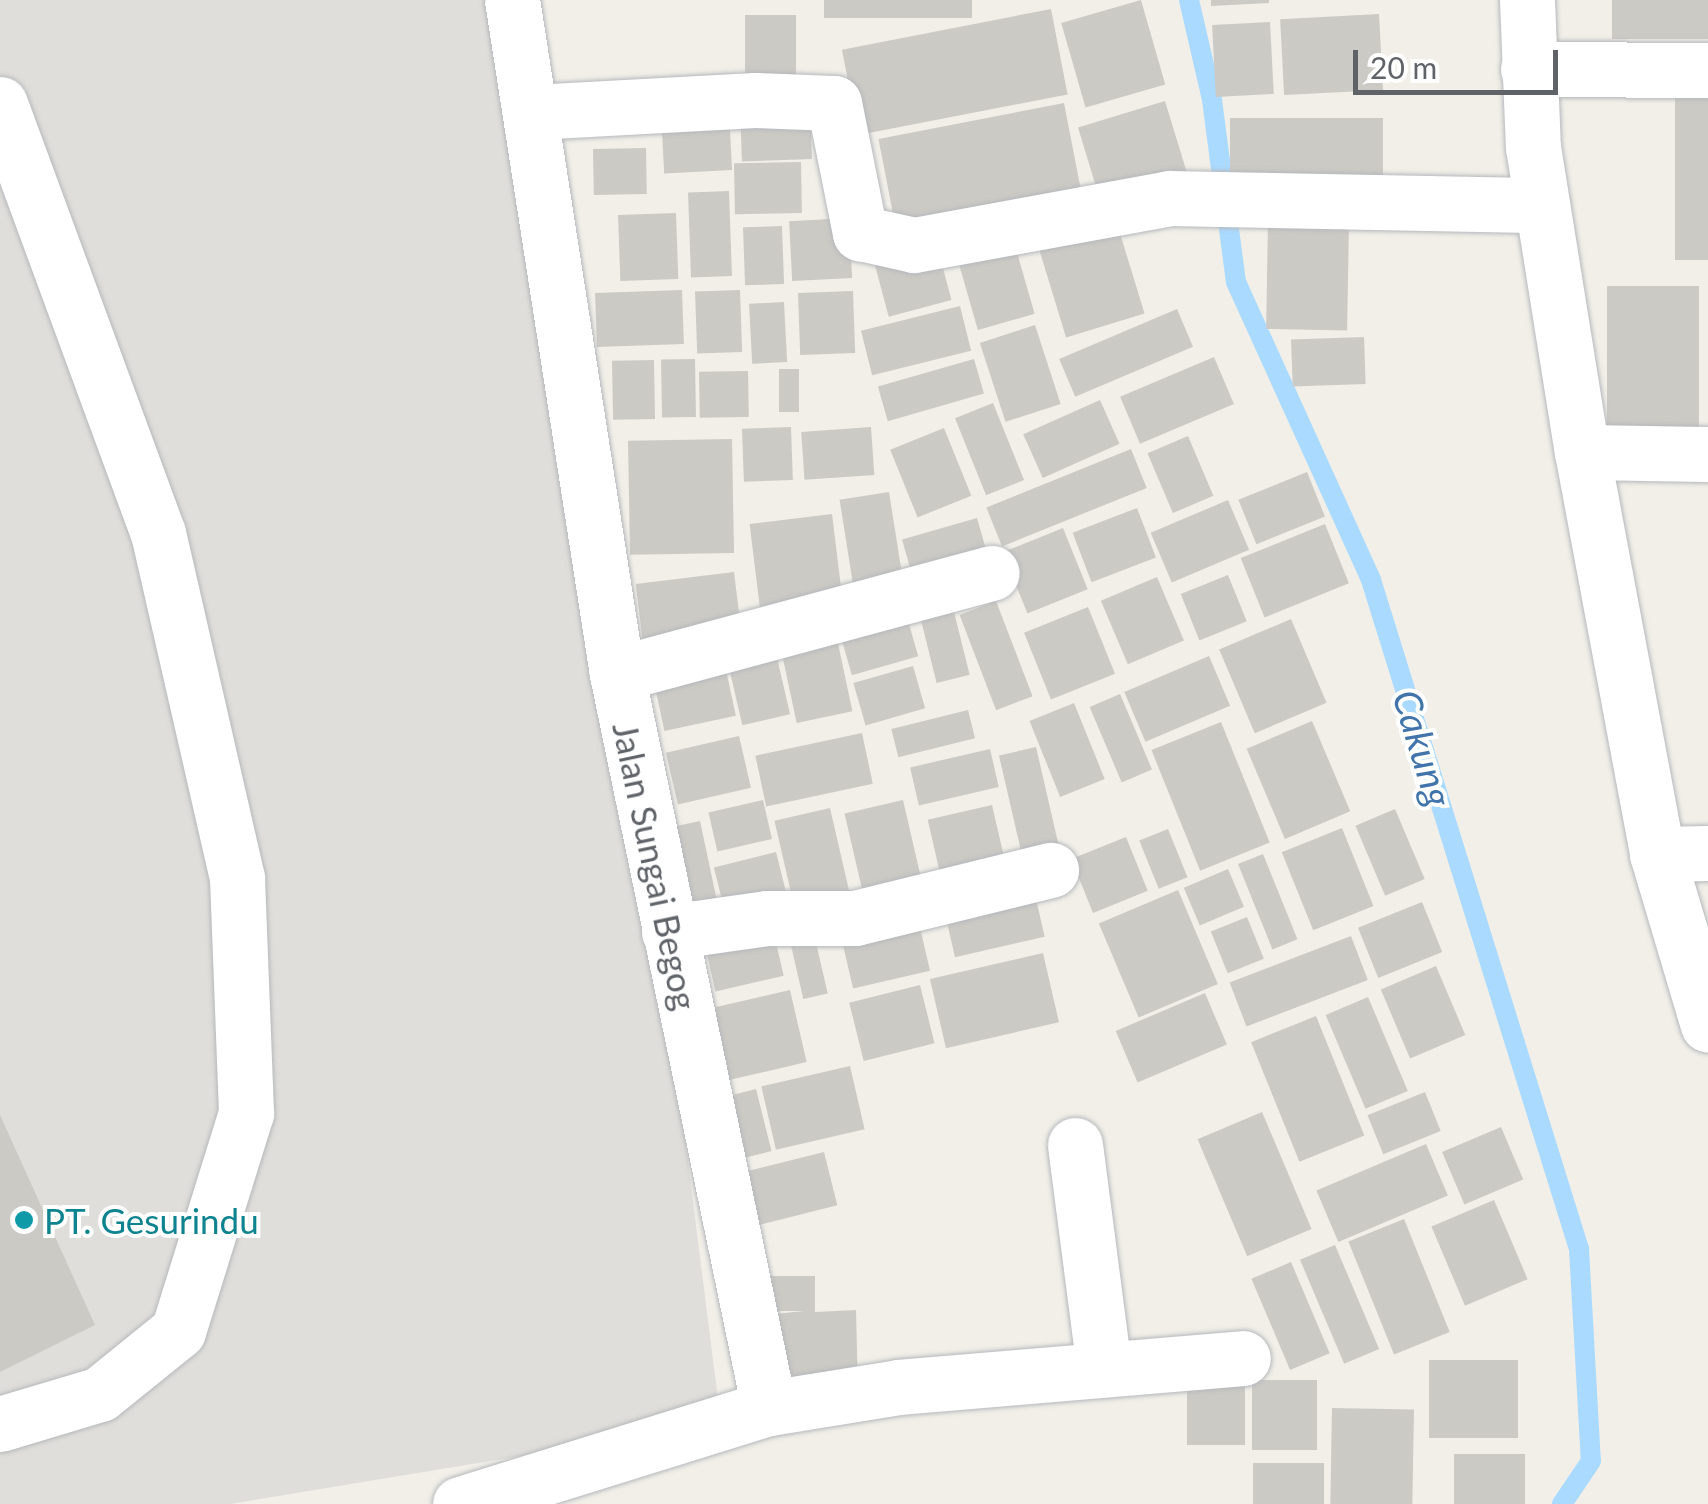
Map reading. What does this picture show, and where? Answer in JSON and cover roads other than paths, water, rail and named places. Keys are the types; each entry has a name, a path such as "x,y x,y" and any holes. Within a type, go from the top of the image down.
{"street":[{"name":"Jalan Sungai Begog","path":"512,0 533,112 616,674 770,1408"},
{"path":"1527,0 1528,69 1542,205 1582,452 1682,854 1708,1025"},
{"path":"1528,69 1708,70"},
{"path":"533,112 754,100 834,103 860,233 914,244 1170,198 1270,204 1542,205"},
{"path":"0,104 158,533 237,878 246,1113 178,1331 100,1394 0,1424"},
{"path":"1582,452 1708,454"},
{"path":"616,674 992,573"},
{"path":"669,932 767,918 855,918 1051,870"},
{"path":"1075,1145 1104,1370"},
{"path":"460,1504 770,1408 898,1386 1243,1358"}],"waterway":[{"name":"Cakung","path":"1189,0 1212,100 1236,282 1371,580 1579,1249 1591,1461 1562,1504"}],"place":[{"name":"PT. Gesurindu","path":"24,1220"}]}
